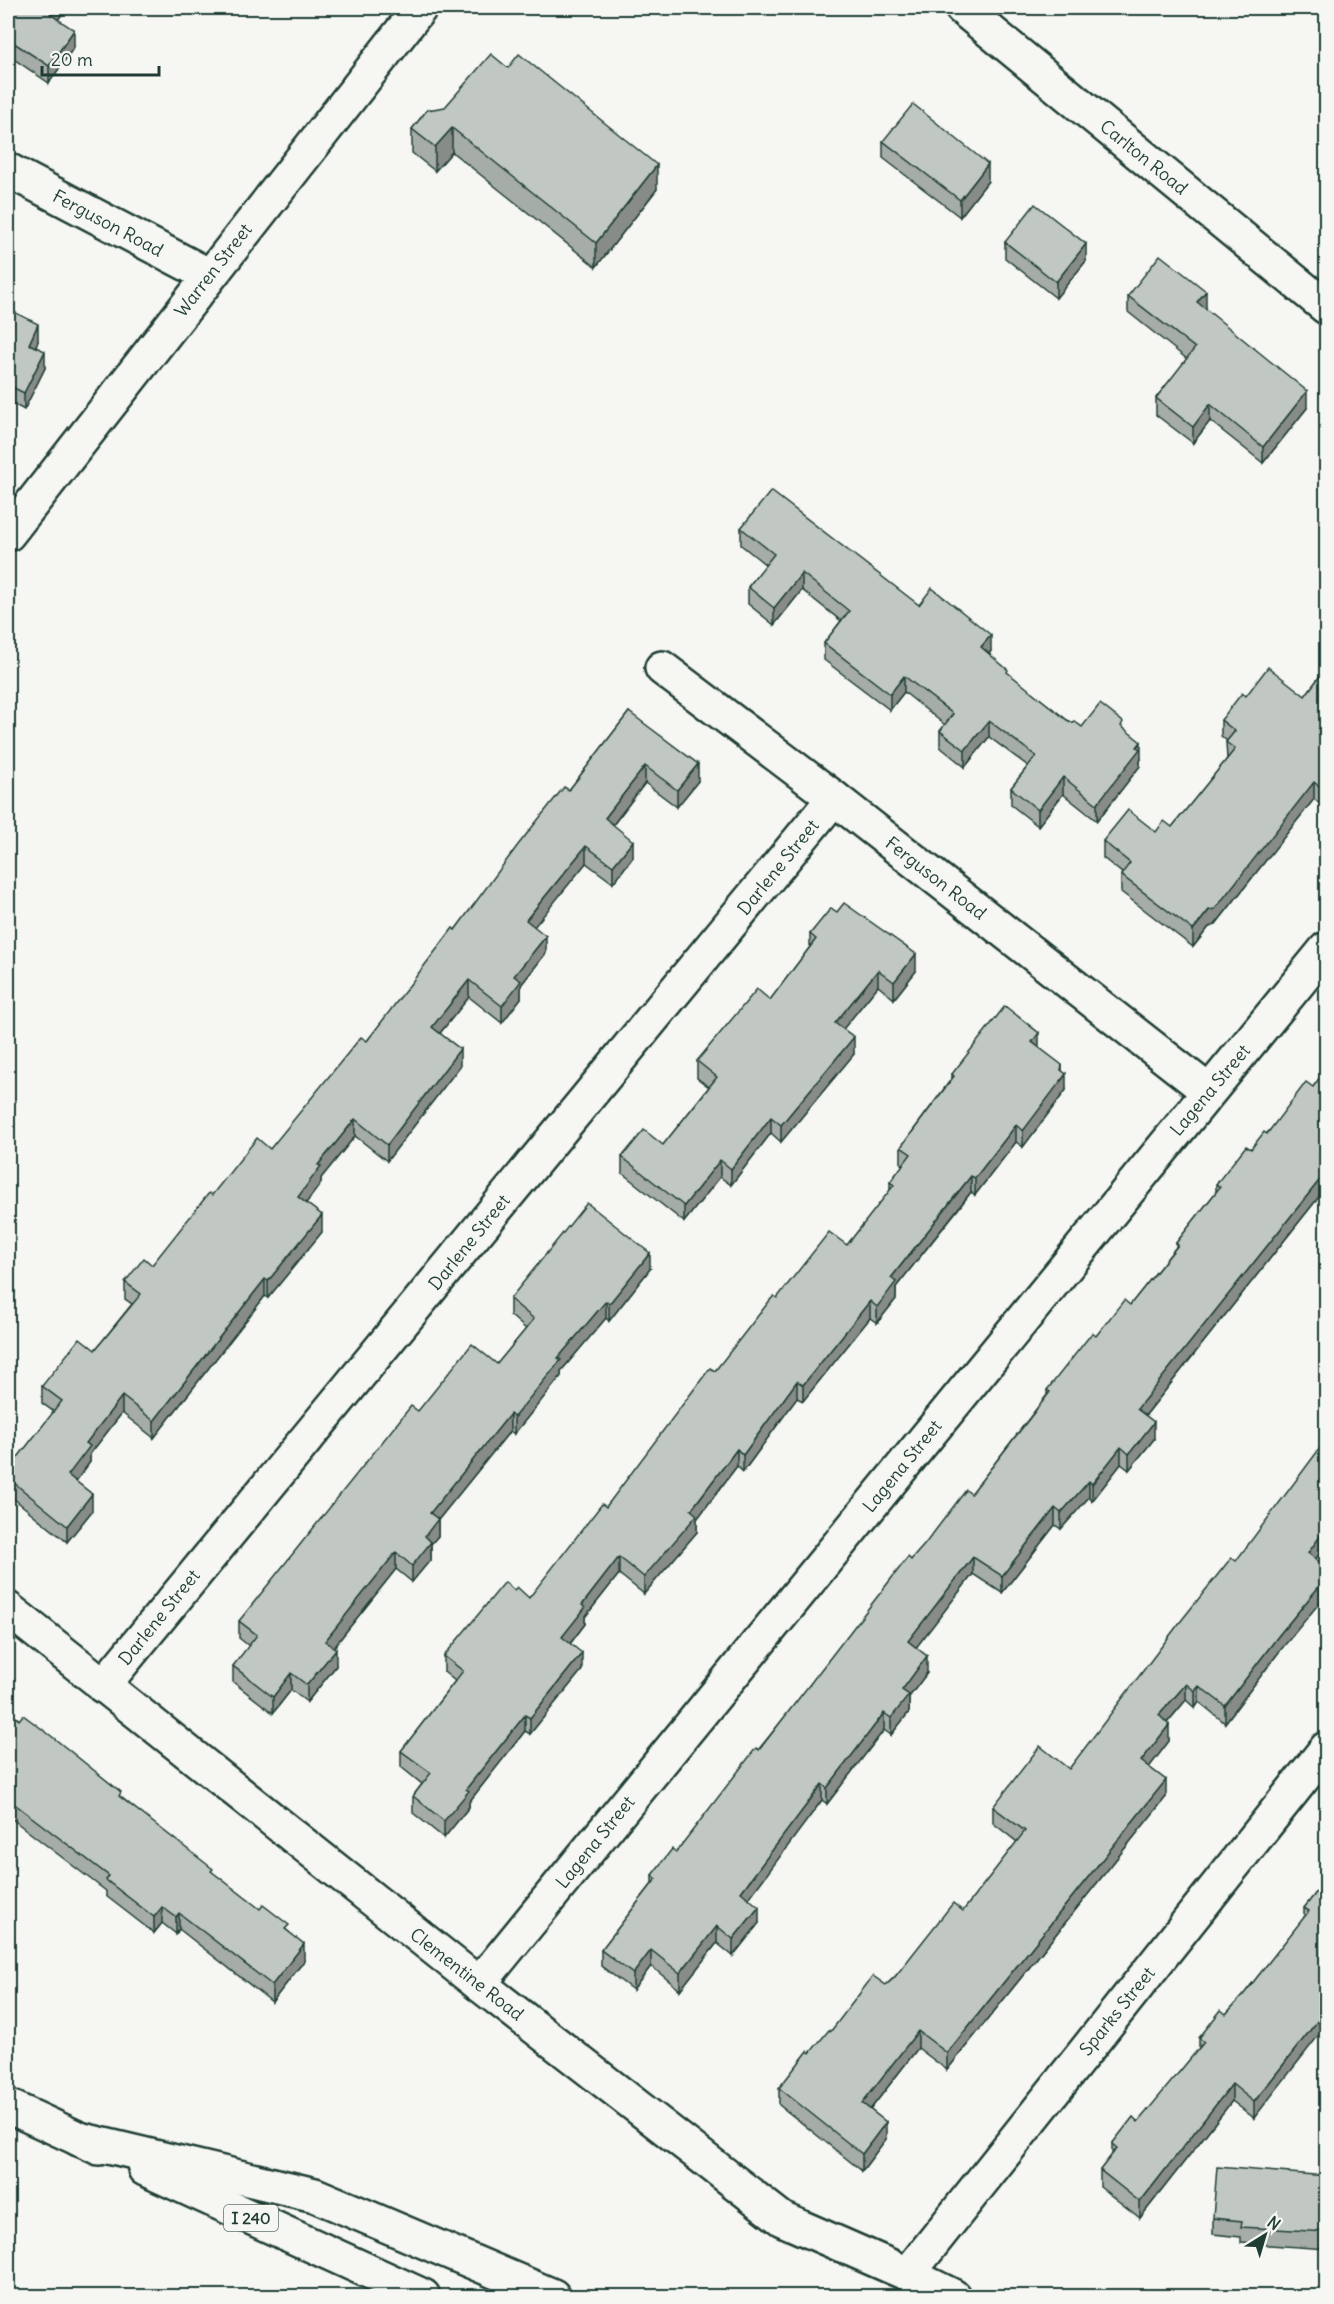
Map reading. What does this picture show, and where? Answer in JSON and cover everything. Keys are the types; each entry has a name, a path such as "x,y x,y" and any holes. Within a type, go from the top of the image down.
{"main road":[{"name":"Warren Street","path":"8,534 208,275 420,8"},
{"name":"Carlton Road","path":"962,8 1326,307"},
{"name":"Ferguson Road","path":"8,170 208,275"},
{"name":"Ferguson Road","path":"662,668 834,798 1208,1091"},
{"name":"Darlene Street","path":"103,1686 834,798"},
{"name":"Lagena Street","path":"479,1984 1326,949"},
{"name":"Clementine Road","path":"8,1609 479,1984 783,2219 953,2296"},
{"name":"Sparks Street","path":"908,2274 1326,1749"},
{"name":"I 240","path":"8,2106 423,2296"},
{"path":"79,2139 315,2195 553,2296"}],"building":[{"path":"8,8 55,8 50,14 74,30 49,66 8,39"},
{"path":"491,54 508,68 519,54 657,165 596,243 452,128 435,147 412,129 427,110 445,107"},
{"path":"913,104 988,164 960,200 883,141"},
{"path":"1035,204 1086,244 1056,282 1005,242"},
{"path":"1160,255 1206,291 1197,302 1307,391 1263,447 1210,404 1193,427 1156,398 1195,348 1128,296"},
{"path":"8,309 38,324 29,344 45,351 24,393 8,385"},
{"path":"771,491 919,605 932,588 991,635 981,647 1008,670 1007,672 1067,720 1073,723 1074,721 1082,727 1100,704 1123,722 1121,726 1141,742 1137,747 1140,749 1097,804 1063,777 1038,810 1011,788 1036,756 989,721 965,750 940,731 953,714 904,676 890,694 824,643 849,611 802,573 774,608 748,587 774,554 741,528"},
{"path":"1268,667 1305,696 1326,668 1326,779 1320,787 1314,782 1215,909 1209,910 1193,930 1121,875 1130,863 1103,841 1128,810 1156,832 1164,821 1172,827 1235,749 1226,742 1235,731 1221,720 1242,693 1246,696"},
{"path":"629,712 698,764 677,790 645,766 605,818 633,841 613,866 586,846 526,920 546,936 514,976 521,981 502,1006 469,980 432,1027 460,1049 387,1145 355,1119 318,1165 321,1166 298,1197 322,1215 268,1281 265,1279 154,1421 122,1396 86,1443 90,1446 68,1475 92,1494 67,1526 8,1478 8,1470 62,1401 42,1386 80,1338 95,1350 141,1294 125,1282 144,1258 152,1265 209,1193 212,1195 257,1138 270,1149 361,1037 367,1041 564,787 569,790"},
{"path":"844,903 916,954 894,982 878,970 835,1023 854,1037 781,1125 771,1117 731,1169 720,1160 684,1206 622,1157 644,1130 663,1145 717,1077 697,1061 757,989 770,1000 816,939 810,934 831,908 837,912"},
{"path":"1005,1006 1039,1033 1032,1042 1062,1065 1061,1070 1066,1074 1023,1131 1016,1125 975,1178 971,1176 891,1278 896,1282 877,1307 870,1301 803,1385 797,1381 743,1455 737,1449 691,1510 697,1515 644,1577 619,1557 582,1605 585,1608 562,1637 582,1653 530,1718 525,1715 466,1789 469,1791 444,1821 413,1796 431,1773 401,1751 463,1671 444,1656 505,1582 514,1590 517,1587 529,1598 602,1504 606,1507 710,1368 715,1371 771,1299 774,1296 777,1298 829,1232 847,1245 894,1185 890,1182 911,1154 901,1147 954,1076 952,1074"},
{"path":"1326,1069 1326,1180 1322,1177 1137,1409 1154,1422 1129,1454 1121,1447 1092,1484 1089,1481 1061,1513 1055,1508 1002,1576 973,1557 908,1641 927,1656 902,1690 909,1695 891,1718 884,1713 827,1788 822,1784 741,1892 759,1907 733,1939 717,1926 680,1973 651,1950 633,1974 601,1950 656,1879 652,1875 672,1849 676,1852 756,1748 759,1750 908,1557 911,1560 925,1544 966,1490 971,1494 1050,1392 1047,1390 1092,1333 1096,1336 1124,1300 1130,1305 1178,1245 1176,1243 1220,1187 1216,1184 1246,1146 1251,1149 1264,1132 1267,1134 1306,1082 1313,1087"},
{"path":"587,1203 650,1253 609,1304 606,1301 558,1358 561,1360 514,1417 510,1414 430,1513 438,1519 425,1536 431,1542 412,1566 396,1552 325,1641 336,1649 307,1685 291,1673 273,1697 233,1666 257,1635 239,1621 411,1406 418,1411 472,1344 497,1364 534,1319 510,1299"},
{"path":"1326,1440 1326,1528 1308,1553 1326,1567 1326,1578 1225,1706 1199,1686 1195,1691 1186,1684 1159,1715 1169,1725 1141,1761 1166,1780 947,2053 918,2031 862,2103 886,2122 862,2154 779,2088 808,2051 810,2053 829,2030 831,2031 873,1976 886,1985 953,1903 963,1911 1025,1831 993,1807 1040,1746 1069,1769 1227,1563 1232,1558 1236,1561"},
{"path":"8,1711 19,1720 23,1715 50,1735 121,1792 119,1796 213,1869 211,1871 260,1909 263,1905 289,1925 285,1929 304,1944 272,1985 179,1913 176,1917 162,1907 154,1917 106,1880 109,1876 8,1799"},
{"path":"1326,1880 1326,2010 1254,2102 1232,2084 1140,2202 1100,2170 1117,2148 1112,2144 1133,2117 1138,2122 1204,2042 1199,2038 1221,2010 1226,2014 1244,1994 1309,1911 1304,1908"},
{"path":"1217,2167 1326,2176 1326,2232 1241,2227 1242,2221 1213,2218"}]}
